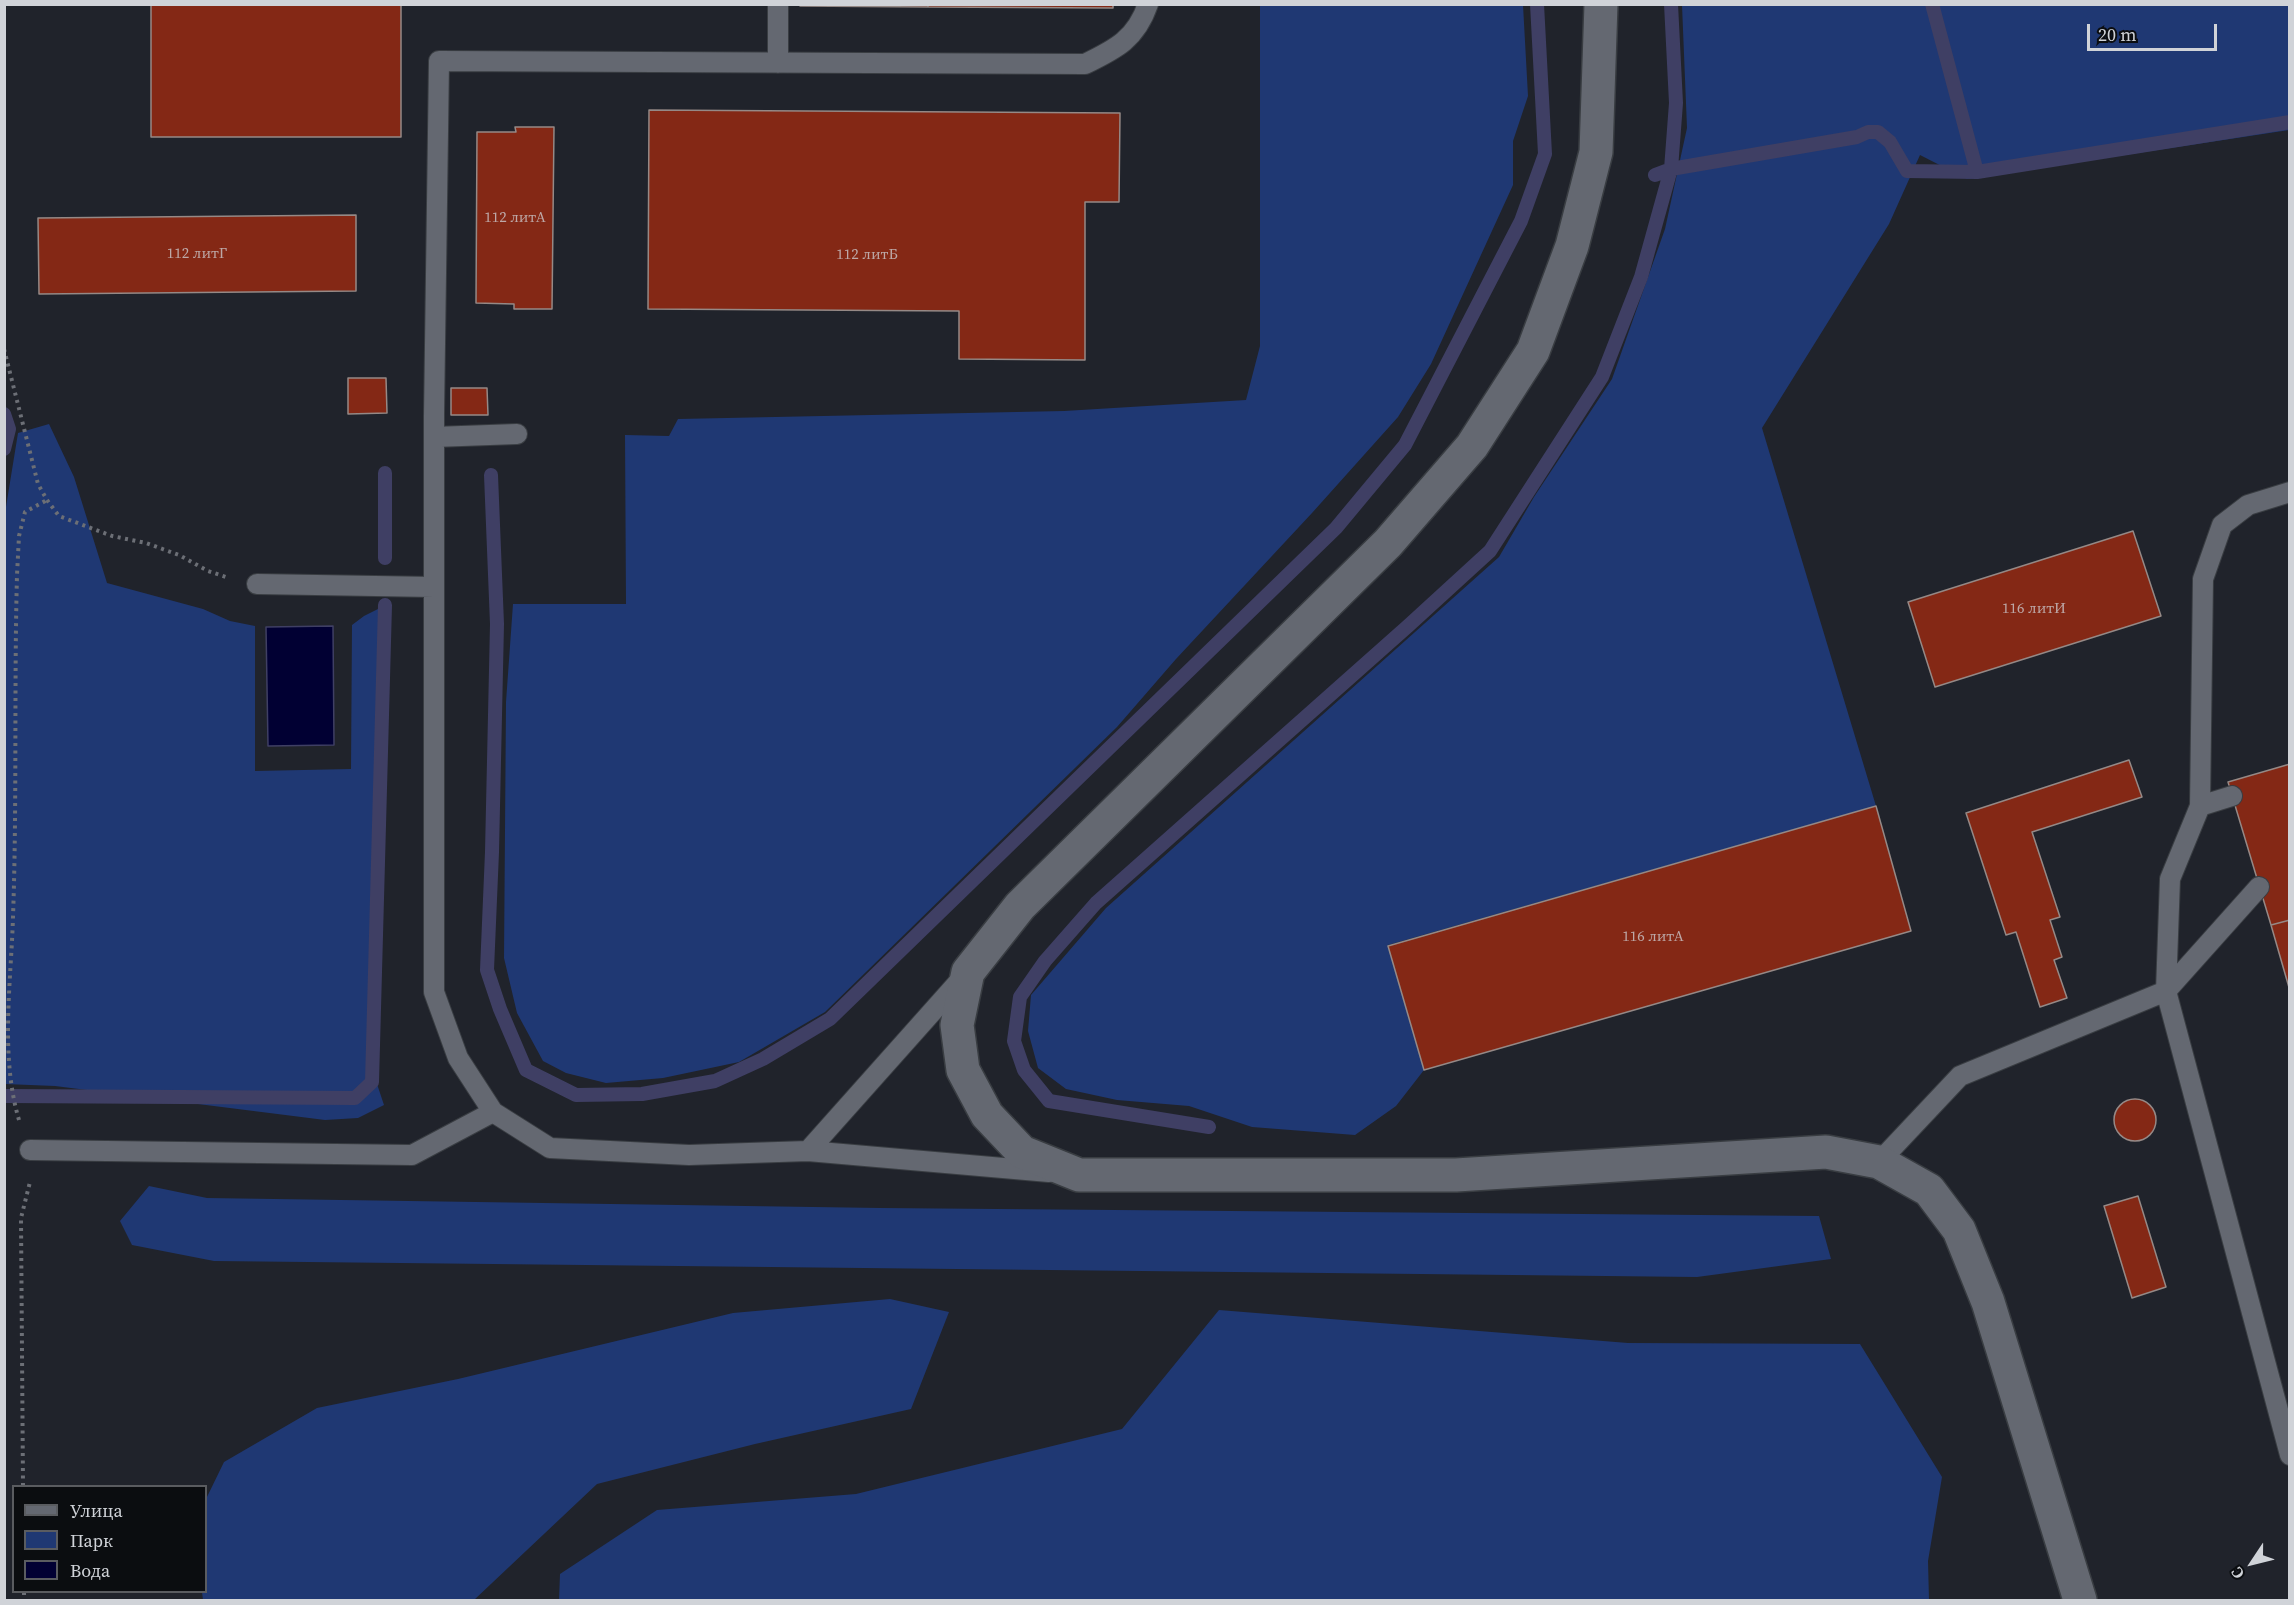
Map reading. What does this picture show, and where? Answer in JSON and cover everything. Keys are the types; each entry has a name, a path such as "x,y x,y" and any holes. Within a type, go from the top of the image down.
{"street":[{"path":"1601,4 1596,152 1572,246 1533,351 1472,446 1388,543 1020,906 968,972 957,1025 963,1070 987,1115 1022,1152 1079,1175 1456,1175 1826,1152 1879,1162 1929,1190 1959,1230 1988,1302 2080,1600"}],"lane":[{"path":"778,4 778,63"},
{"path":"1079,1175 808,1151 689,1155 550,1148 494,1112 458,1058 434,992 434,437 439,61 1085,64 1119,48 1143,21 1148,4"},
{"path":"434,437 517,434"},
{"path":"2289,492 2248,505 2222,525 2203,579 2200,806 2170,879 2166,991 2289,1455"},
{"path":"257,584 434,587"},
{"path":"2200,806 2232,796"},
{"path":"1879,1162 1960,1076 2166,991 2259,887"},
{"path":"808,1151 968,972"},
{"path":"30,1150 412,1155 494,1112"}],"path":[{"path":"4,349 38,484 59,516 112,536 146,543 179,555 208,571 257,584"},
{"path":"23,1485 21,1218 31,1180 30,1150 11,1096 8,1078 7,1035 13,916 16,597 19,536 25,512 47,500"}],"green space":[{"path":"1260,5 1523,5 1528,96 1513,141 1513,185 1431,364 1398,417 1176,659 1117,727 825,1012 739,1062 663,1078 606,1083 566,1073 543,1061 517,1013 504,958 506,702 513,604 626,604 625,435 669,436 678,419 1064,411 1246,400 1260,346"},
{"path":"1682,5 2289,5 2289,130 1967,179 1920,155 1889,224 1762,428 1876,806 1388,945 1424,1070 1396,1106 1355,1135 1252,1127 1189,1106 1117,1100 1066,1089 1038,1068 1028,1031 1031,995 1106,908 1499,557 1534,497 1612,379 1665,229 1687,128"},
{"path":"49,424 74,477 107,583 203,609 230,621 255,626 255,771 351,769 352,625 380,608 377,1084 384,1105 358,1118 325,1120 55,1086 5,1084 5,513 18,433"},
{"path":"149,1186 207,1198 881,1208 1819,1216 1831,1259 1697,1277 214,1261 132,1245 120,1221"},
{"path":"890,1299 949,1312 911,1409 755,1444 597,1484 474,1600 203,1600 202,1593 207,1593 207,1497 224,1462 317,1408 458,1379 733,1313"},
{"path":"1219,1310 1628,1343 1860,1344 1942,1477 1928,1561 1929,1600 559,1600 560,1574 657,1510 856,1494 1122,1429"}],"water":[{"path":"333,626 334,745 268,746 266,627"}],"building":[{"path":"151,4 401,4 401,137 151,137"},
{"path":"800,4 928,4 928,7 800,6"},
{"path":"928,4 1113,4 1113,8 928,7"},
{"path":"649,110 1120,113 1119,202 1085,202 1085,360 959,359 959,311 648,309"},
{"path":"515,127 554,127 552,309 514,309 514,304 476,303 477,132 516,132"},
{"path":"356,215 356,291 39,294 38,218"},
{"path":"348,378 386,378 387,413 348,414"},
{"path":"451,388 487,388 488,415 451,415"},
{"path":"2133,531 2161,616 1935,687 1908,602"},
{"path":"2129,760 2142,797 2032,832 2060,917 2050,920 2062,957 2054,960 2067,998 2040,1007 2016,932 2006,935 1966,813"},
{"path":"2290,764 2290,920 2271,925 2228,782"},
{"path":"1876,806 1911,931 1424,1070 1388,946"},
{"path":"2290,920 2290,991 2271,925"},
{"path":"2135,1099 2150,1105 2156,1120 2150,1135 2135,1141 2120,1135 2114,1120 2120,1105"},
{"path":"2138,1196 2166,1287 2132,1298 2104,1206"}],"waterway":[{"path":"491,475 497,624 487,970 500,1009 526,1070 576,1095 642,1094 715,1081 763,1059 830,1019 1336,528 1405,445 1521,221 1545,154 1537,4"},
{"path":"1209,1127 1049,1101 1024,1070 1014,1041 1020,997 1045,961 1096,903 1490,551 1602,377 1641,277 1671,169 1676,103 1671,4"},
{"path":"1932,4 1977,172"},
{"path":"1655,175 1671,169 1857,137 1868,132 1878,132 1890,142 1907,171 1977,172 2290,122"},
{"path":"4,414 9,429 4,449"},
{"path":"385,473 385,558"},
{"path":"4,1096 355,1098 372,1082 385,605"}]}
